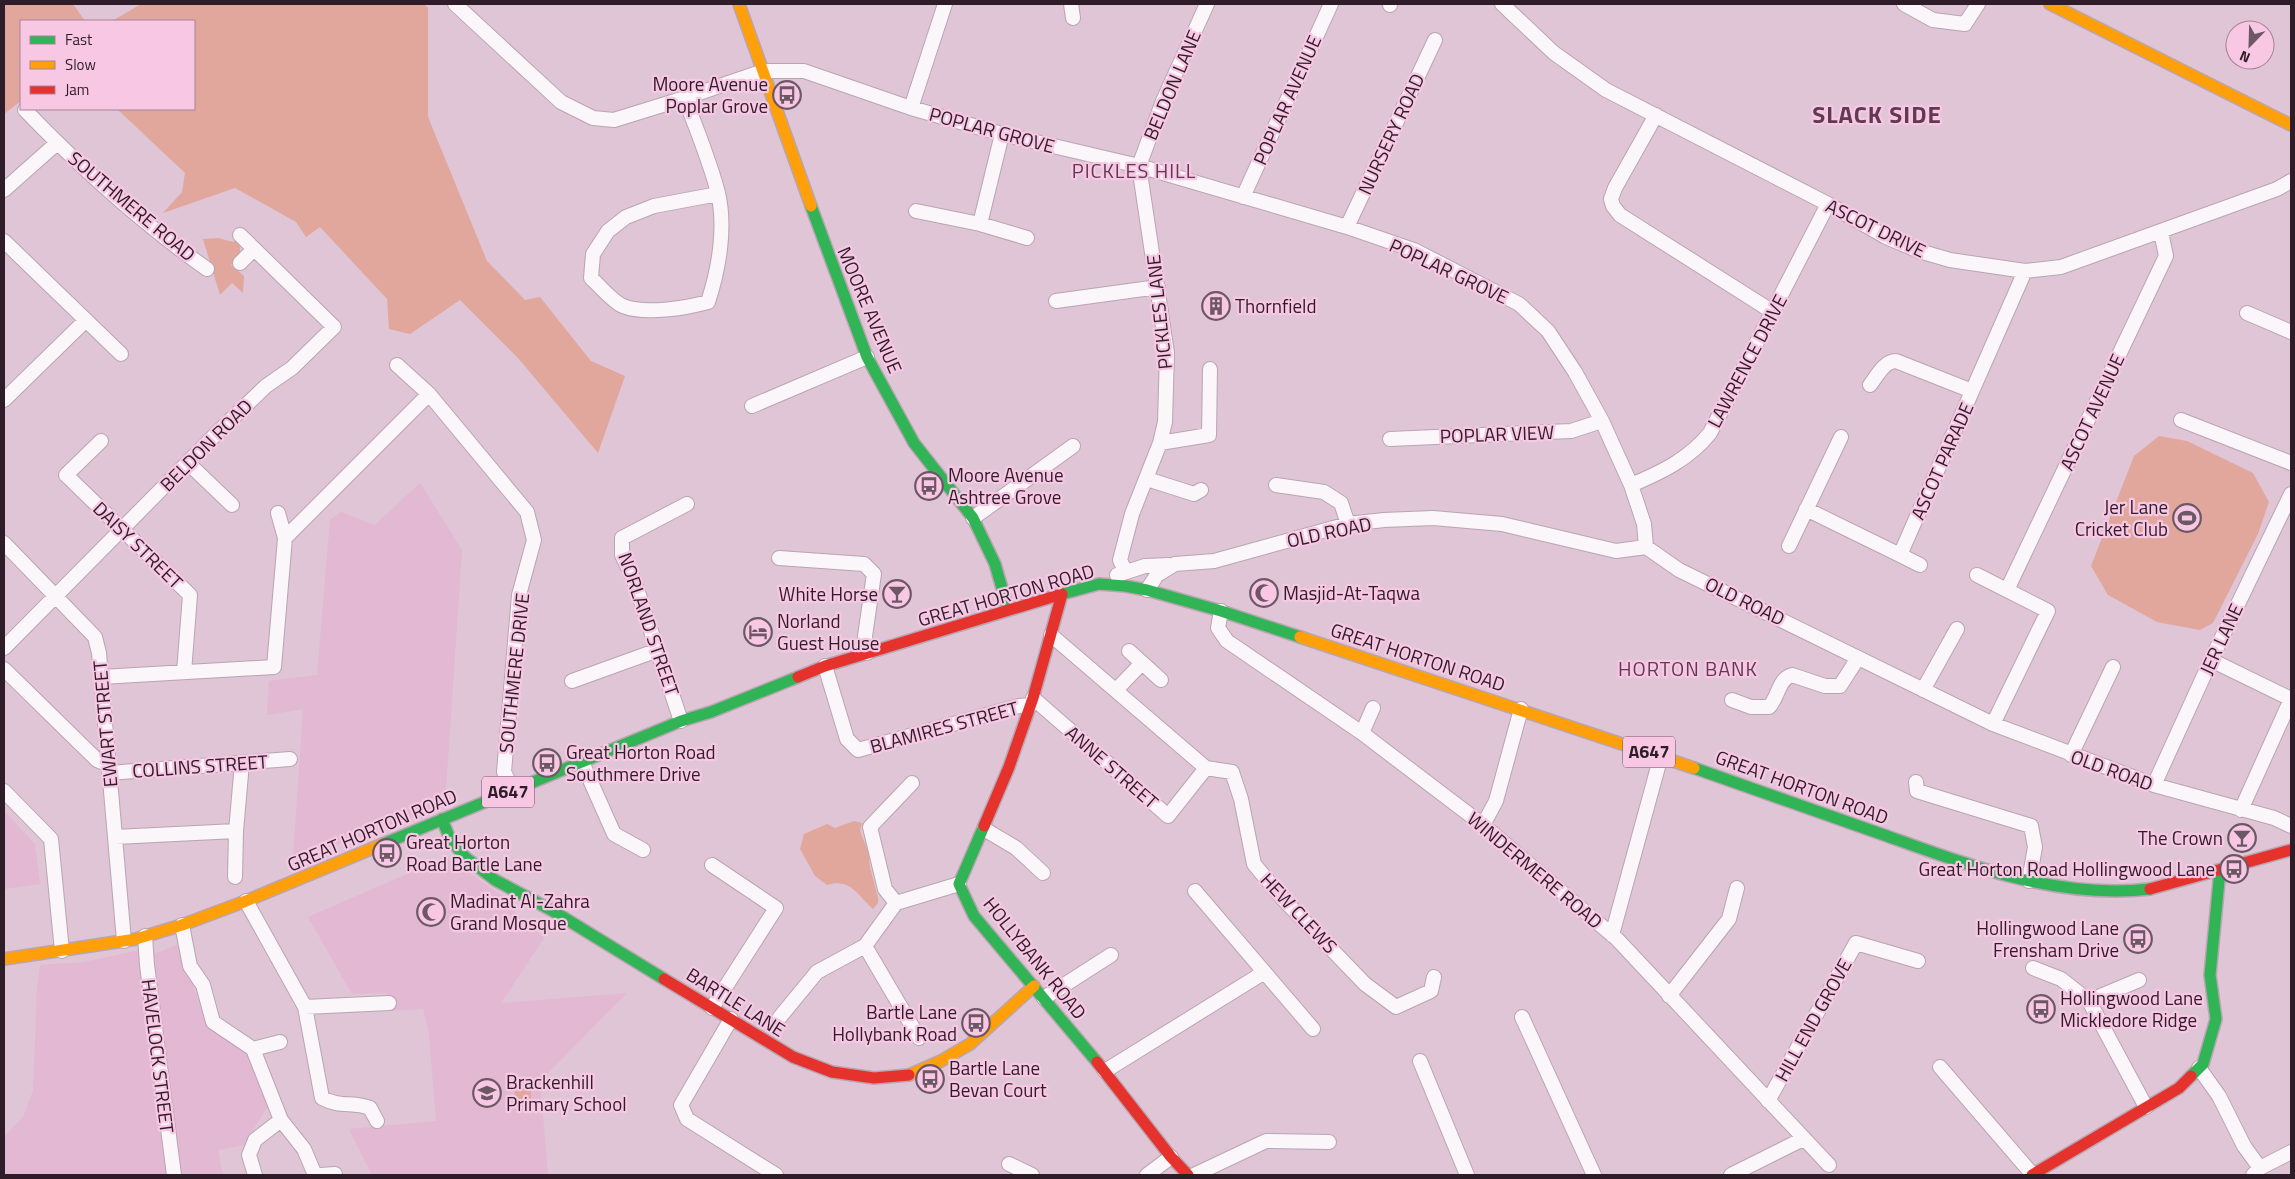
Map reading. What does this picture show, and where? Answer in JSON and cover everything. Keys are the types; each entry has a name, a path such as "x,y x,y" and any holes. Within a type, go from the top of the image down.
{"main road":[{"name":"MOORE AVENUE","path":"738,4 867,357 914,443 973,518 995,564 1008,609"},
{"path":"2050,4 2291,125"},
{"name":"GREAT HORTON ROAD","path":"4,959 124,941 182,925 240,903 681,721 711,712 825,666 1008,609 1099,584 1147,590 1221,611 1661,756 1974,867 2029,881 2116,892 2149,889 2278,852 2291,850"},
{"path":"959,884 1009,767 1032,701 1062,594"},
{"name":"BARTLE LANE","path":"442,819 450,839 465,857 495,880 561,916 793,1058 832,1072 874,1078 908,1076 970,1044 1034,986"},
{"path":"2033,1175 2179,1088 2203,1064 2216,1019 2210,975 2220,870"},
{"name":"HOLLYBANK ROAD","path":"959,884 974,916 1105,1071 1171,1158 1188,1175"}],"street":[{"name":"POPLAR GROVE","path":"455,4 561,102 593,118 614,120 763,71 804,71 911,108 1002,134 1139,166 1347,227 1414,250 1519,304 1548,331 1575,372 1602,421 1631,485 1644,524 1646,547"},
{"path":"911,108 945,4"},
{"name":"BELDON LANE","path":"1139,166 1164,101 1207,4"},
{"name":"POPLAR AVENUE","path":"1243,197 1331,4"},
{"name":"ASCOT DRIVE","path":"1502,4 1571,67 1606,90 1828,204 1886,237 1919,251 1950,260 2025,271 2061,267 2277,189 2291,181"},
{"path":"1904,4 1933,20 1965,24 1978,4"},
{"name":"NURSERY ROAD","path":"1347,227 1435,40"},
{"path":"685,98 718,194 721,229 717,277 708,302 686,308 640,310 622,306 591,278 593,254 608,231 626,217 654,206 718,194"},
{"name":"SOUTHMERE ROAD","path":"25,110 56,143 172,244 207,269"},
{"path":"1656,116 1616,188 1611,199 1613,206 1620,215 1644,232 1773,312"},
{"path":"980,224 1002,134"},
{"name":"SOUTHMERE ROAD","path":"4,190 56,143"},
{"name":"PICKLES LANE","path":"1125,571 1120,560 1132,514 1160,444 1165,422 1167,353 1139,166"},
{"name":"LAWRENCE DRIVE","path":"1631,485 1665,470 1692,453 1701,444 1720,415 1828,204"},
{"path":"916,211 980,224 1027,238"},
{"name":"ASCOT AVENUE","path":"2007,590 2166,256 2161,232"},
{"name":"BELDON ROAD","path":"4,648 266,386 292,368 334,327 240,235"},
{"path":"4,241 121,354"},
{"path":"240,263 254,249"},
{"name":"ASCOT PARADE","path":"1900,555 2025,271"},
{"path":"1056,301 1158,287"},
{"path":"2247,313 2291,332"},
{"path":"4,400 86,320"},
{"path":"752,406 867,357"},
{"path":"1870,385 1886,365 1891,361 1896,361 1972,391"},
{"name":"SOUTHMERE DRIVE","path":"397,365 429,394 527,512 534,540 518,605 504,772 512,790"},
{"path":"1160,444 1209,435 1210,369"},
{"path":"285,538 429,394"},
{"path":"2181,420 2291,463"},
{"name":"POPLAR VIEW","path":"1390,439 1571,431 1602,421"},
{"path":"1788,546 1841,436"},
{"name":"DAISY STREET","path":"101,441 66,475 190,595 184,672"},
{"path":"973,518 1072,446"},
{"path":"188,462 232,506"},
{"path":"1146,479 1194,494 1201,490"},
{"path":"1276,485 1324,492 1341,503 1348,524"},
{"name":"JER LANE","path":"2154,785 2211,660 2291,494"},
{"name":"NORLAND STREET","path":"681,721 634,580 622,555 622,538 687,504"},
{"path":"1806,510 1920,565"},
{"path":"101,677 274,667 285,538 278,514"},
{"name":"OLD ROAD","path":"1099,584 1125,571 1145,566 1214,561 1348,524 1434,518 1502,524 1616,551 1646,547 1679,570 1750,603 1993,724 2154,785 2274,818 2291,826"},
{"name":"EWART STREET","path":"4,543 95,637 99,653 124,941"},
{"path":"779,558 864,564 874,574 865,636 867,653"},
{"name":"OLD ROAD","path":"1147,590 1157,574 1175,564"},
{"path":"1977,576 2048,611 1993,724"},
{"name":"WINDERMERE ROAD","path":"1221,611 1218,628 1227,641 1362,733 1483,825 1612,935 1829,1165"},
{"path":"1923,690 1957,629"},
{"path":"1051,634 1206,768"},
{"path":"572,681 658,650"},
{"path":"1129,651 1161,680"},
{"path":"1732,700 1751,708 1768,707 1774,700 1784,679 1792,675 1825,686 1840,686 1858,658"},
{"path":"2211,660 2291,699 2241,810"},
{"path":"1117,690 1142,663"},
{"name":"BLAMIRES STREET","path":"825,666 847,739 858,750 1032,701"},
{"path":"2071,755 2114,667"},
{"path":"4,669 97,760 109,769"},
{"name":"ANNE STREET","path":"1032,701 1168,816 1206,768"},
{"path":"1362,733 1373,708"},
{"path":"1483,825 1496,801 1521,709"},
{"path":"1612,935 1661,756"},
{"name":"COLLINS STREET","path":"109,769 290,759"},
{"path":"582,762 614,834 643,850"},
{"path":"242,763 236,831 235,884 240,903 305,1008 322,1098 334,1104 362,1105 370,1108 377,1121"},
{"name":"HEW CLEWS","path":"1206,768 1232,772 1241,799 1254,864 1282,899 1365,984 1396,1007 1431,991 1434,978"},
{"path":"1916,782 1917,792 2031,826 2035,847 2029,881"},
{"path":"896,904 885,889 870,827 912,783"},
{"path":"4,791 51,839 62,951"},
{"path":"984,829 1016,848 1043,872"},
{"path":"115,837 236,831"},
{"path":"712,865 776,908 712,1008"},
{"path":"780,1017 817,972 865,946 896,904 959,884"},
{"path":"1668,996 1729,919 1737,888"},
{"path":"1195,891 1263,973 1313,1029"},
{"path":"182,925 190,966 203,985 213,1022 253,1049 282,1120 304,1149 314,1175"},
{"name":"HAVELOCK STREET","path":"145,936 147,965 174,1175"},
{"name":"HILL END GROVE","path":"1768,1101 1856,943 1918,961"},
{"path":"865,946 919,1038"},
{"path":"1044,998 1111,955"},
{"path":"2033,968 2061,979 2088,1001 2146,1108"},
{"path":"1105,1071 1263,973"},
{"path":"2088,1001 2139,980"},
{"path":"305,1008 389,1003"},
{"path":"1522,1017 1594,1175"},
{"path":"731,1019 680,1105 687,1119 776,1175"},
{"path":"253,1049 280,1042"},
{"path":"1420,1062 1467,1175"},
{"path":"1940,1066 2033,1175"},
{"path":"2199,1068 2219,1096 2256,1172 2287,1155"},
{"path":"254,1175 249,1155 255,1140 282,1120"},
{"path":"1732,1175 1803,1139"},
{"path":"1194,1175 1266,1141 1329,1142"},
{"path":"1148,1175 1171,1158"},
{"path":"1008,1164 1032,1175"},
{"path":"321,1175 335,1174"}],"shaded area":[{"path":"4,4 73,4 84,20 20,20 20,102 4,114"},
{"path":"141,4 424,4 428,8 428,117 487,261 525,300 540,297 591,361 625,376 598,453 518,358 460,300 410,334 389,329 387,299 320,227 306,237 296,222 235,188 163,213 182,192 185,173 118,110 195,110 195,20 114,20"},
{"path":"218,238 233,242 237,240 240,243 240,255 231,265 244,276 243,293 232,283 220,295 203,239"},
{"name":"Jer Lane Cricket Club","path":"2159,436 2187,441 2253,473 2269,502 2258,534 2213,623 2200,630 2157,622 2108,595 2091,566 2134,456"},
{"path":"420,483 462,550 445,805 293,860 303,709 267,715 269,681 317,675 330,520 341,512 375,525"},
{"path":"4,811 35,844 40,884 4,889"},
{"path":"854,821 862,823 860,831 868,851 878,898 878,903 873,909 858,893 848,886 835,883 827,885 815,876 800,849 804,834 827,824 835,828"},
{"path":"446,857 513,903 512,910 544,938 501,1003 627,993 540,1081 548,1175 372,1175 349,1129 436,1121 429,1034 423,1009 390,1011 387,993 352,994 308,917"},
{"path":"178,944 208,1028 245,1050 277,1091 244,1145 218,1150 223,1175 181,1175 179,1160 180,1175 4,1175 4,1137 23,1117 33,1091 37,989 40,965 84,962 154,947 155,954"},
{"path":"530,1079 532,1110 516,1111 514,1080"}],"traffic: fast":[{"path":"811,206 867,357 914,443 973,518 995,564 1008,609"},
{"path":"1062,594 1099,584 1125,586 1147,590 1221,611 1300,637"},
{"path":"383,844 681,721 711,712 798,677"},
{"path":"1694,768 1948,858 2014,877 2048,885 2082,889 2116,891 2150,889"},
{"path":"442,819 450,839 465,857 495,880 553,911 664,979"},
{"path":"984,826 959,884 974,916 1097,1062"},
{"path":"2191,1076 2203,1064 2216,1019 2210,975 2220,870"}],"traffic: slow":[{"path":"739,4 811,206"},
{"path":"2050,4 2291,125"},
{"path":"1300,637 1694,768"},
{"path":"4,959 136,939 182,925 246,901 383,844"},
{"path":"909,1075 941,1061 970,1044 1034,986"}],"traffic: jam":[{"path":"984,826 1009,767 1033,698 1062,594"},
{"path":"798,677 825,666 1062,594"},
{"path":"2150,889 2291,850"},
{"path":"664,979 793,1057 832,1072 874,1078 909,1075"},
{"path":"1097,1062 1171,1157 1188,1175"},
{"path":"2032,1175 2179,1088 2191,1076"}],"place":[{"name":"Moore Avenue Poplar Grove","path":"787,95"},
{"name":"Thornfield","path":"1216,306"},
{"name":"Moore Avenue Ashtree Grove","path":"929,486"},
{"name":"Jer Lane Cricket Club","path":"2187,518"},
{"name":"Masjid-At-Taqwa","path":"1264,593"},
{"name":"White Horse","path":"897,594"},
{"name":"Norland Guest House","path":"758,632"},
{"name":"Great Horton Road Southmere Drive","path":"547,763"},
{"name":"The Crown","path":"2242,838"},
{"name":"Great Horton Road Bartle Lane","path":"387,853"},
{"name":"Great Horton Road Hollingwood Lane","path":"2234,869"},
{"name":"Madinat Al-Zahra Grand Mosque","path":"431,912"},
{"name":"Hollingwood Lane Frensham Drive","path":"2138,939"},
{"name":"Hollingwood Lane Mickledore Ridge","path":"2041,1009"},
{"name":"Bartle Lane Hollybank Road","path":"976,1023"},
{"name":"Bartle Lane Bevan Court","path":"930,1079"},
{"name":"Brackenhill Primary School","path":"487,1093"}],"district":[{"name":"SLACK SIDE","path":"1877,115"},
{"name":"PICKLES HILL","path":"1134,171"},
{"name":"HORTON BANK","path":"1688,669"}]}
